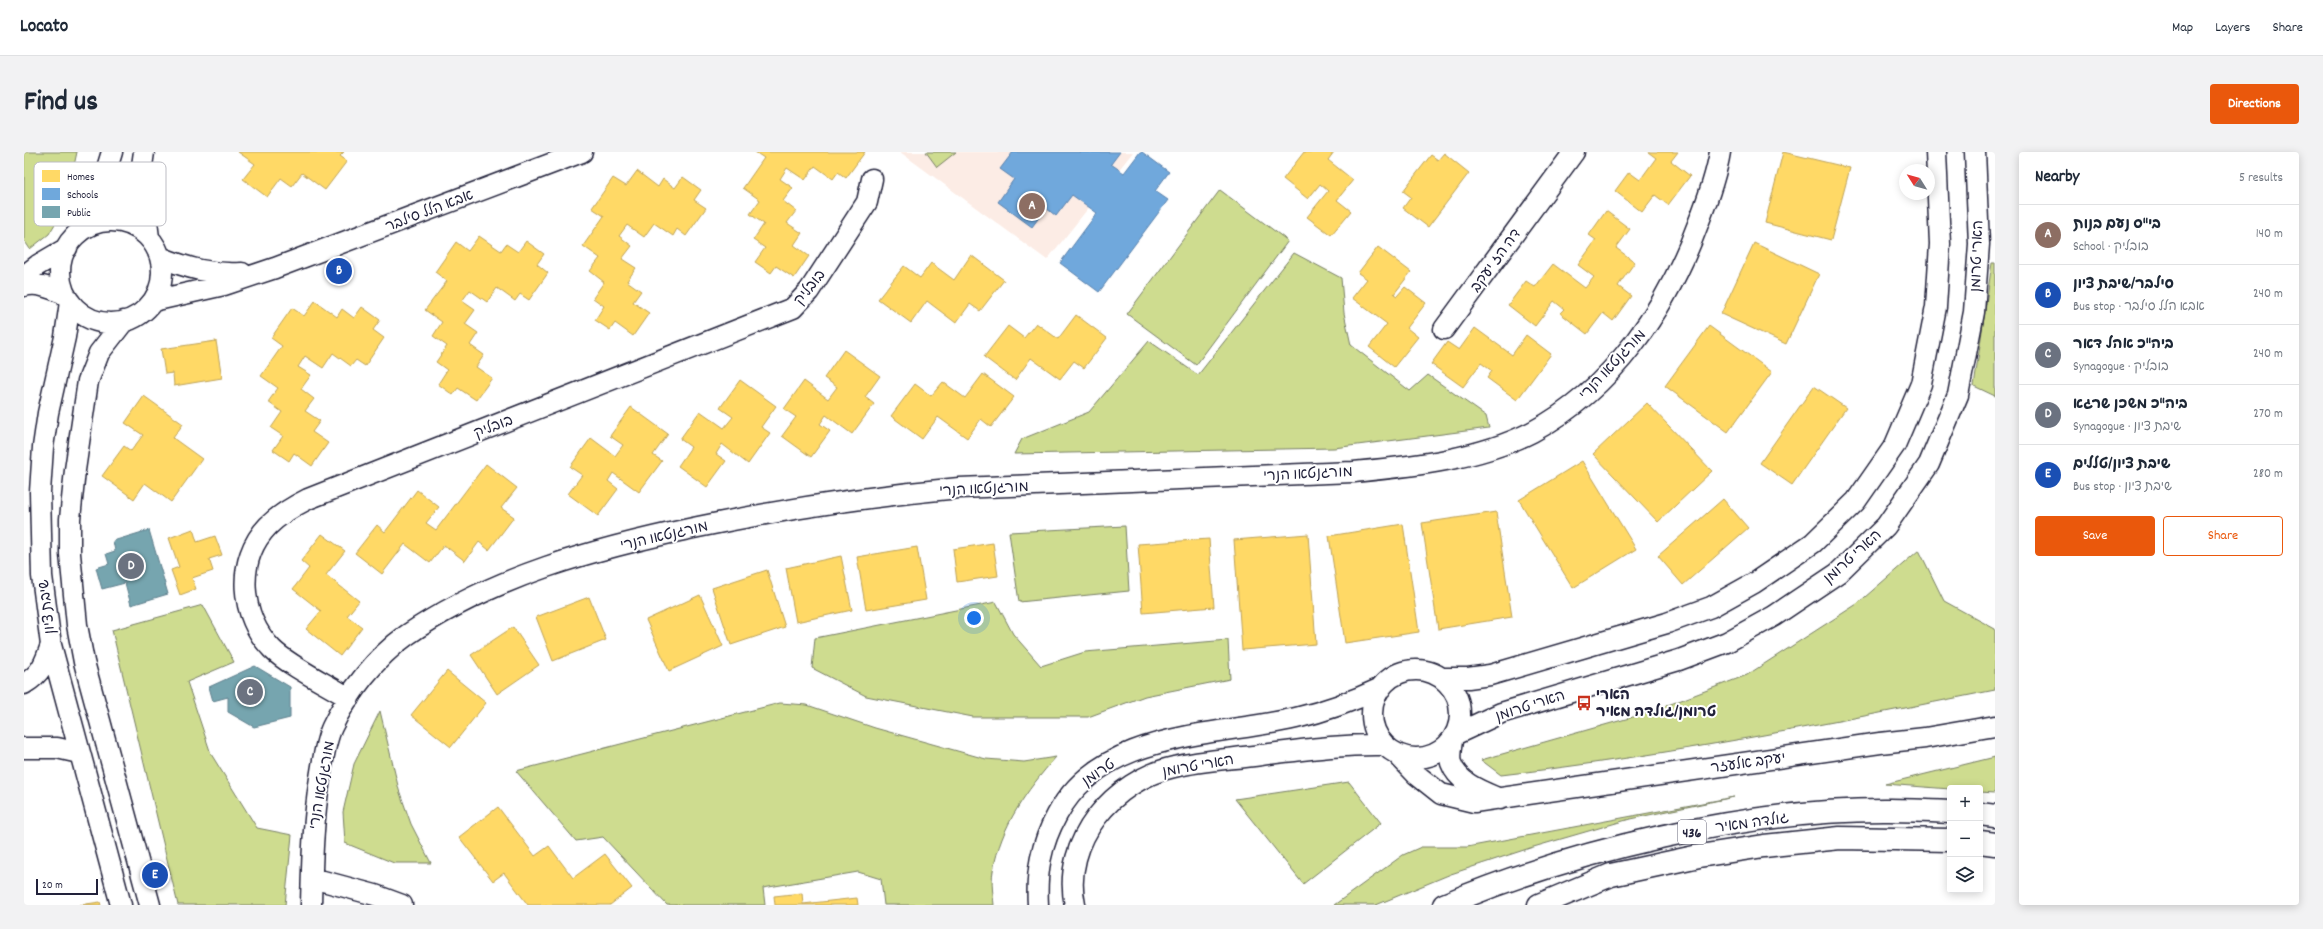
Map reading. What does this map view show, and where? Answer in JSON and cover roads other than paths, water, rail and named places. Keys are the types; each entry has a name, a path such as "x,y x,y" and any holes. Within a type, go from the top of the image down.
{"main road":[{"name":"גולדה מאיר","path":"1444,905 1513,879 1617,848 1725,825 1840,812 1889,810 1947,812"},
{"path":"1983,814 1995,816"},
{"name":"גולדה מאיר","path":"1539,905 1611,875 1699,856 1757,847 1840,838 1947,840"},
{"path":"1983,842 1995,844"}],"street":[{"path":"109,162 112,152"},
{"path":"143,162 144,152"},
{"name":"אבא הלל סילבר","path":"153,301 224,285 275,268 582,152"},
{"name":"דה הז יעקב","path":"1444,329 1574,152"},
{"name":"מורגנטאו הנרי","path":"311,905 313,820 324,755 331,729 349,698 366,675 405,636 482,593 532,572 601,549 749,517 894,494 959,488 1353,472 1410,466 1489,449 1531,432 1568,409 1621,359 1649,325 1688,252 1704,210 1718,166 1720,152"},
{"path":"1443,678 1468,678 1490,675 1667,623 1711,607 1754,583 1813,543 1856,501 1895,445 1921,384 1936,307 1940,244 1936,152"},
{"name":"הארי טרומן","path":"1454,738 1501,713 1679,660 1727,642 1774,616 1838,573 1886,526 1929,464 1958,395 1974,312 1979,238 1975,152"},
{"name":"בובליק","path":"349,698 274,651 260,637 250,617 246,604 245,582 248,565 254,544 268,527 285,511 308,499 793,308 809,291 867,202 872,179"},
{"path":"67,298 61,279 61,263 67,248 76,235 90,226"},
{"path":"24,286 36,284 45,286 67,298 80,313 94,320 109,323 124,321 140,314 153,301 160,288 162,272 160,257 149,238 131,226"},
{"path":"148,226 149,238"},
{"path":"24,276 38,265 67,248"},
{"name":"אבא הלל סילבר","path":"160,257 207,273 250,273 275,268"},
{"name":"שיבת ציון","path":"67,298 65,336 48,413 40,492 42,576 51,645 121,905"},
{"name":"שיבת ציון","path":"124,321 99,353 88,381 75,470 70,519 70,554 77,625 84,662 150,905"},
{"path":"24,684 35,677 44,666 51,645"},
{"path":"1454,738 1442,750 1422,758 1409,758 1390,749 1376,734 1373,720 1374,700 1381,688 1391,678 1410,670 1431,672 1443,678 1453,689 1460,708 1460,721 1454,738 1450,761 1462,779 1477,789 1501,800"},
{"name":"הארי טרומן","path":"1220,731 1295,718 1333,709 1381,688"},
{"name":"יעקב אלעזר","path":"1390,749 1416,775 1441,794 1474,802 1501,800 1625,779 1925,738 1995,726"},
{"name":"טרומן","path":"1038,905 1036,882 1040,857 1048,830 1063,802 1083,779 1111,760 1142,748 1220,731"},
{"name":"הארי טרומן","path":"1074,905 1073,878 1078,852 1087,831 1110,801 1129,786 1148,776 1173,767 1336,745 1390,749"},
{"path":"24,748 51,747 79,753"},
{"path":"312,878 375,895 402,905"}],"place":[{"name":"בי\"ס נעם בנות","path":"1032,206"},
{"name":"סילבר/שיבת ציון","path":"339,271"},
{"name":"ביה\"כ משכן שרגא","path":"131,566"},
{"name":"ביה\"כ אהל דאר","path":"250,692"},
{"name":"הארי טרומן/גולדה מאיר","path":"1584,703"},
{"name":"שיבת ציון/טללים","path":"155,875"}]}
